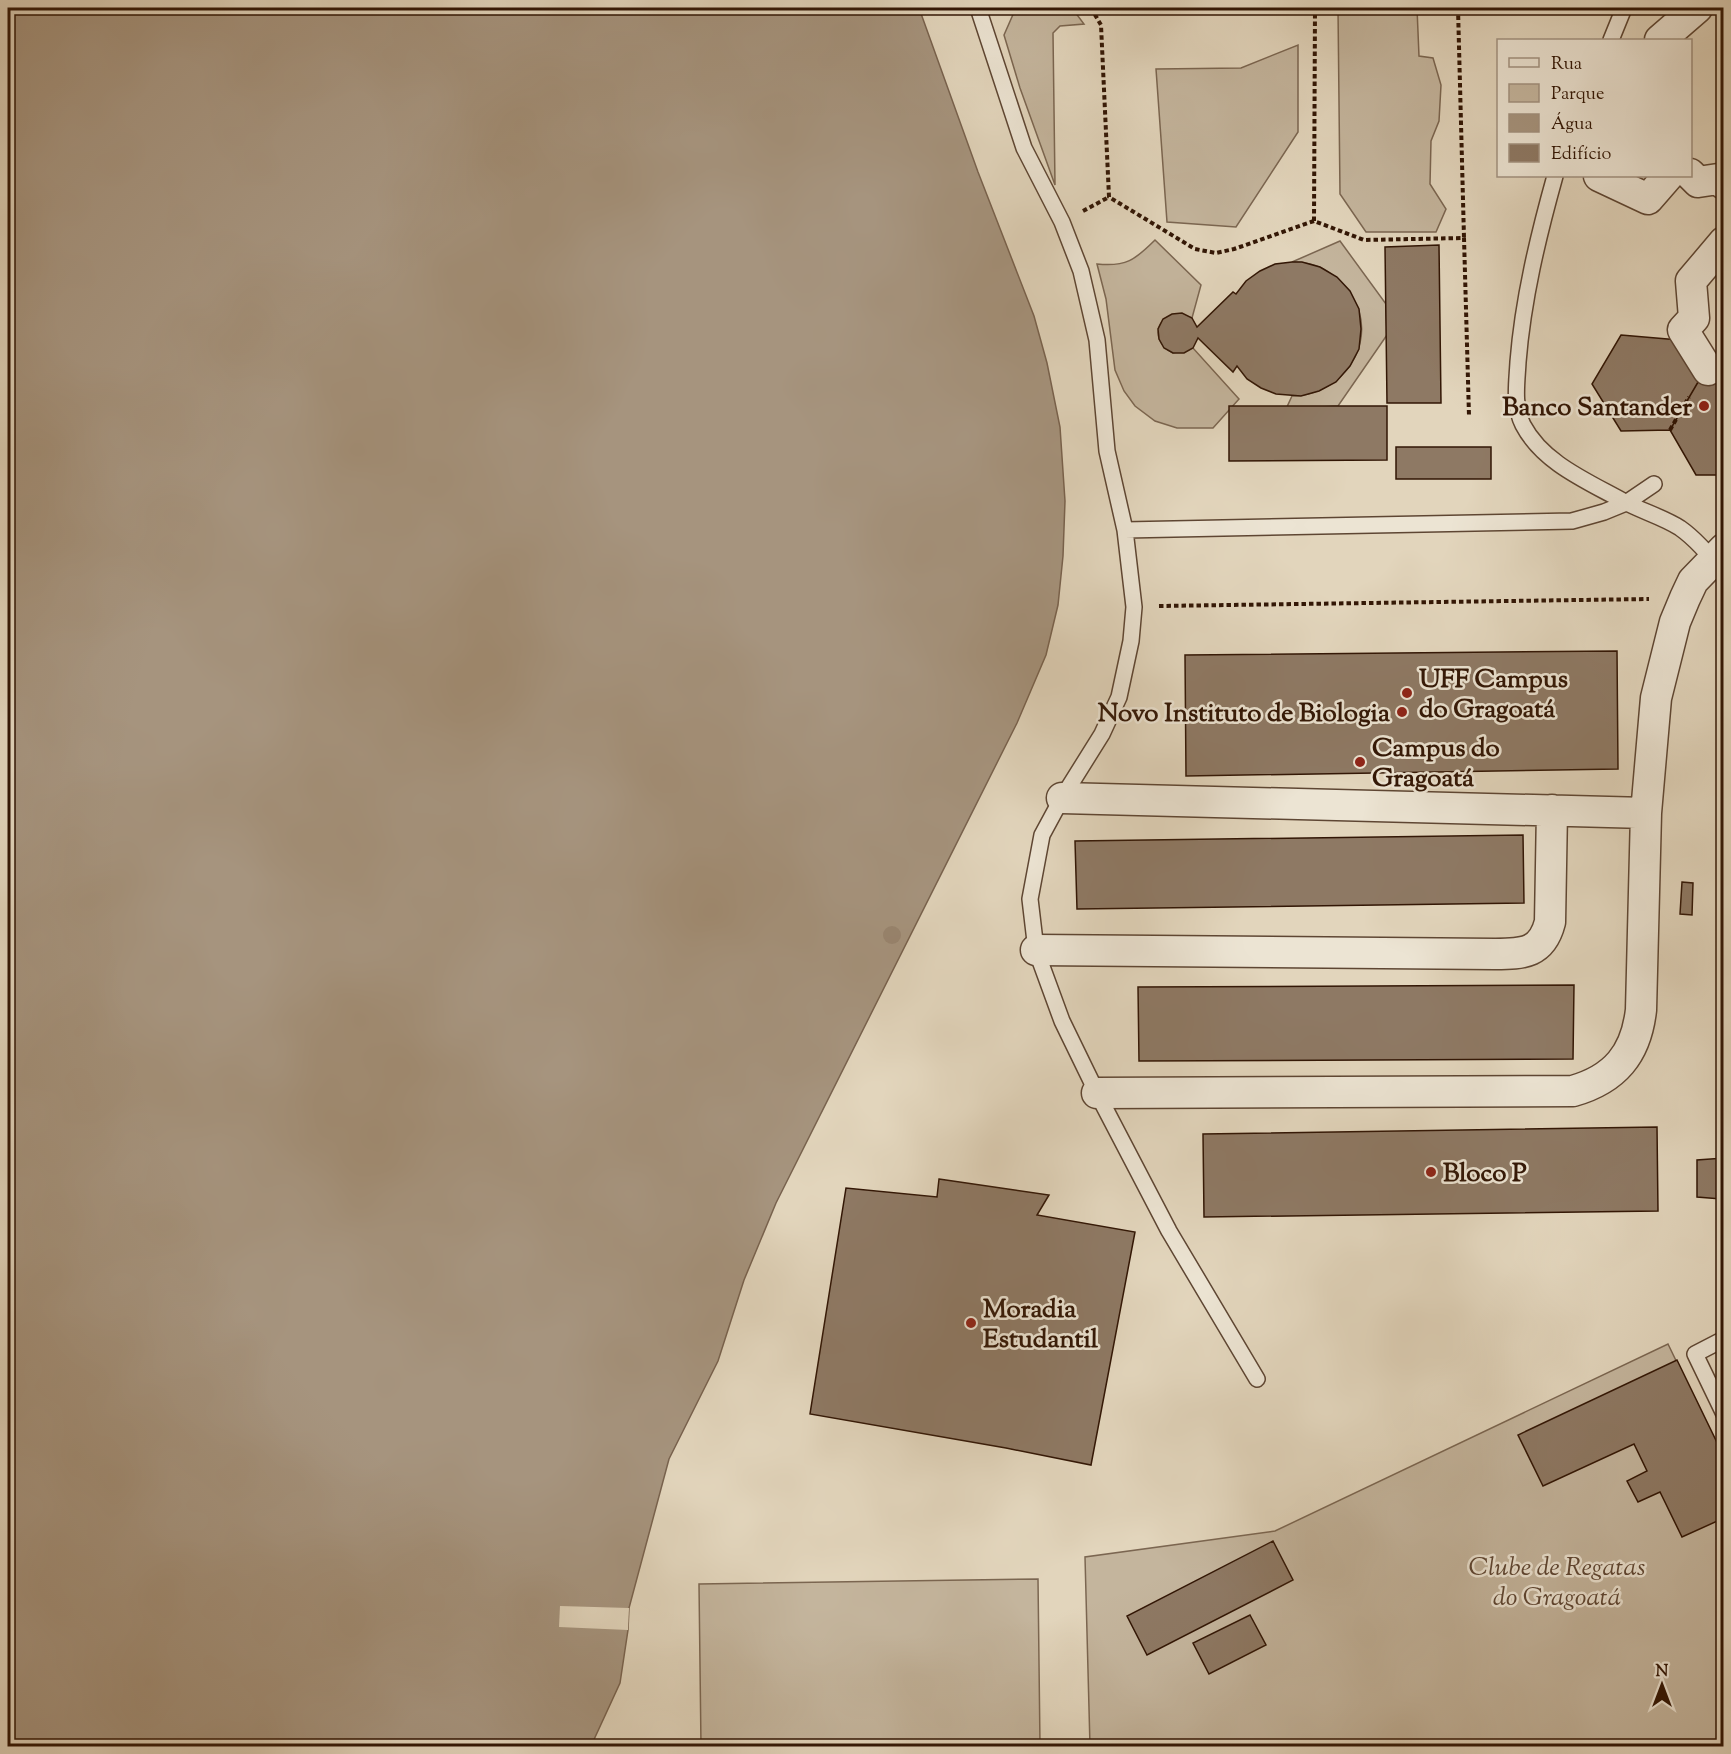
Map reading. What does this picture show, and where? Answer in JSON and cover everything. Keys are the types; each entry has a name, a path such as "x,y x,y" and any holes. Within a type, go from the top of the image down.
{"street":[{"path":"1661,39 1697,8"},
{"path":"1692,176 1698,182 1718,179 1724,184"},
{"path":"1601,177 1648,199 1667,177"},
{"path":"1711,373 1683,330 1694,318 1691,281 1724,242"},
{"path":"1097,1093 1555,1091 1589,1086 1605,1078 1618,1067 1630,1050 1638,1031 1641,1010 1646,813 1656,698 1675,622 1684,598 1693,581 1720,560"},
{"path":"1062,798 1646,813"},
{"path":"1036,950 1483,954 1516,954 1529,951 1540,943 1547,933 1550,922 1552,810"}],"lane":[{"path":"978,8 1024,148 1062,222 1081,271 1097,340 1107,451 1125,530 1134,607 1131,641 1119,697 1102,734 1042,835 1030,899 1036,950 1062,1021 1097,1093 1169,1231 1257,1379"},
{"path":"1611,39 1624,8"},
{"path":"1555,177 1536,245 1520,329 1516,399 1523,424 1544,452 1562,467 1626,503 1680,528 1720,560"},
{"path":"1125,530 1572,521 1626,503 1654,484"},
{"path":"1724,1339 1695,1354 1724,1414"}],"path":[{"path":"1091,8 1096,12 1101,25 1109,197 1195,249 1216,252 1234,249 1314,221 1365,240 1464,238"},
{"path":"1314,221 1315,8"},
{"path":"1458,8 1469,416"},
{"path":"1670,430 1711,373"},
{"path":"1134,607 1684,598"}],"green space":[{"path":"1072,8 1084,24 1060,26 1053,33 1055,185 1020,88 1004,35 1015,10"},
{"path":"1417,8 1419,56 1433,58 1441,85 1439,121 1431,141 1430,184 1446,209 1436,232 1366,232 1340,194 1338,9"},
{"path":"1298,45 1298,132 1236,227 1167,222 1156,69 1241,68"},
{"path":"1155,240 1201,285 1192,318 1172,315 1165,319 1160,325 1159,339 1164,347 1173,353 1193,348 1239,399 1213,428 1177,428 1155,421 1135,406 1124,391 1115,370 1106,299 1097,264 1107,265 1129,261 1142,253"},
{"path":"1340,241 1386,304 1387,335 1338,406 1286,409 1292,396 1308,394 1336,381 1355,357 1360,343 1362,327 1359,311 1336,278 1317,266 1292,262"},
{"name":"Clube de Regatas do Gragoatá","path":"1668,1344 1723,1458 1723,1746 1090,1746 1085,1557 1275,1531"},
{"path":"1038,1579 1040,1746 701,1746 699,1584"}],"water":[{"path":"8,8 919,8 978,172 1034,316 1047,363 1060,427 1065,501 1058,605 1046,655 1017,723 776,1203 744,1280 718,1361 669,1459 629,1608 620,1683 591,1746 8,1746"}],"pier":[{"path":"560,1606 629,1608 628,1630 559,1627"}],"building":[{"path":"1439,245 1441,403 1387,403 1385,247"},
{"path":"1292,262 1320,267 1337,277 1350,291 1359,309 1361,329 1359,349 1350,366 1336,382 1319,391 1301,396 1276,394 1247,379 1237,366 1233,372 1198,338 1193,348 1184,353 1173,353 1164,348 1159,339 1158,329 1163,319 1172,314 1182,313 1192,318 1197,327 1233,292 1236,294 1246,281 1260,271 1275,264"},
{"path":"1621,335 1679,340 1701,377 1670,430 1621,431 1592,384"},
{"name":"Banco Santander","path":"1701,377 1706,382 1724,382 1724,475 1696,475 1670,430"},
{"path":"1229,406 1387,406 1387,460 1229,461"},
{"path":"1396,447 1491,447 1491,479 1396,479"},
{"name":"Novo Instituto de Biologia","path":"1617,651 1618,769 1186,776 1185,655"},
{"path":"1523,835 1524,903 1077,909 1075,841"},
{"path":"1682,882 1693,883 1692,915 1680,914"},
{"path":"1574,985 1573,1059 1139,1061 1138,987"},
{"name":"Bloco P","path":"1657,1127 1658,1211 1204,1217 1203,1134"},
{"path":"1724,1158 1721,1199 1697,1197 1697,1160"},
{"name":"Moradia Estudantil","path":"939,1179 1049,1195 1037,1215 1135,1232 1091,1465 810,1414 846,1188 937,1197"},
{"path":"1677,1360 1724,1457 1724,1518 1682,1537 1660,1492 1638,1502 1627,1481 1647,1471 1634,1444 1543,1486 1518,1435"},
{"path":"1273,1541 1293,1580 1147,1655 1127,1616"},
{"path":"1250,1615 1266,1645 1209,1674 1193,1643"}],"place":[{"name":"Banco Santander","path":"1704,406"},
{"name":"UFF Campus do Gragoatá","path":"1407,693"},
{"name":"Novo Instituto de Biologia","path":"1402,712"},
{"name":"Campus do Gragoatá","path":"1360,762"},
{"name":"Bloco P","path":"1431,1172"},
{"name":"Moradia Estudantil","path":"971,1323"}]}
